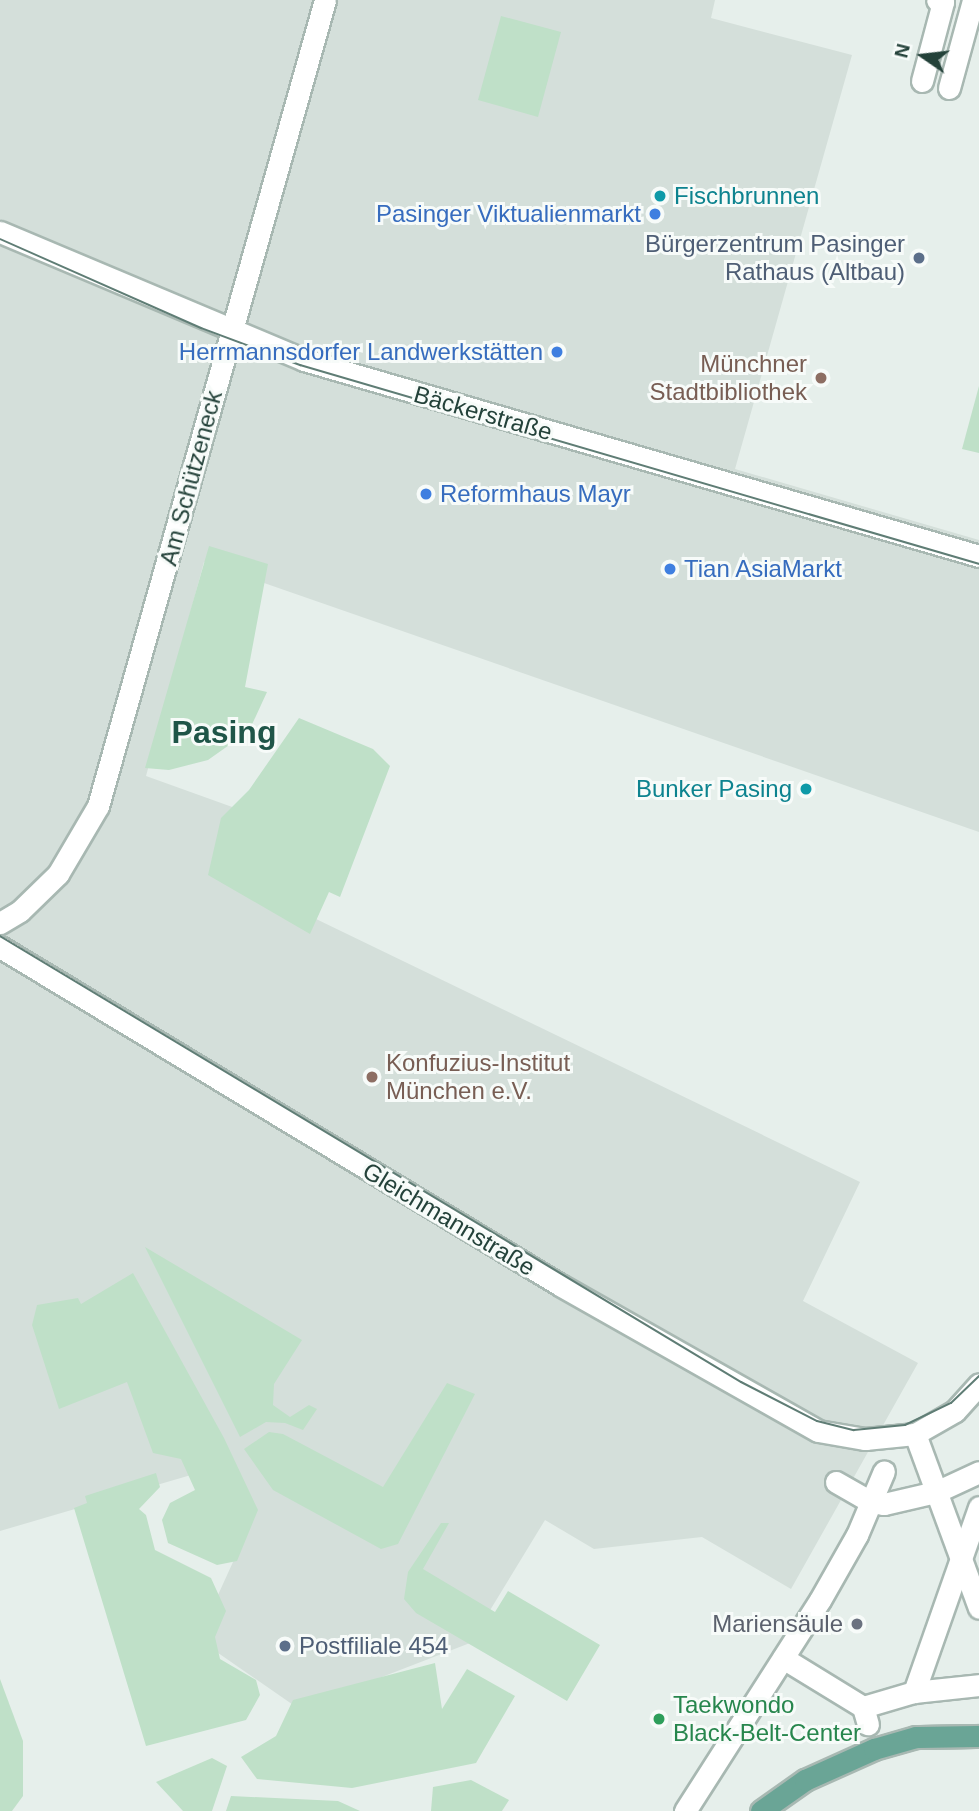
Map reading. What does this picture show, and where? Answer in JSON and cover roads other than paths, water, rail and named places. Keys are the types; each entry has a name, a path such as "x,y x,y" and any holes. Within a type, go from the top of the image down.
{"main road":[{"path":"761,1811 805,1780 874,1749 916,1737 979,1737"}],"street":[{"name":"Am Schützeneck","path":"0,923 20,911 58,874 98,806 326,0"},
{"path":"949,88 973,0"},
{"path":"922,81 941,1"},
{"name":"Bäckerstraße","path":"0,232 230,333 373,382 979,556"},
{"name":"Gleichmannstraße","path":"0,947 560,1286 806,1426 857,1439 915,1434"},
{"path":"979,1384 955,1411 915,1434 979,1608"},
{"path":"685,1811 783,1658 857,1535 884,1471"},
{"path":"836,1482 871,1502 900,1502 936,1492 979,1472"},
{"path":"914,1692 979,1507"},
{"path":"783,1658 865,1716 914,1692 979,1685"}],"tram line":[{"path":"0,239 201,328 300,365 979,564"},
{"path":"0,936 741,1382 817,1421 854,1430 905,1425 951,1403 979,1376"}],"place":[{"name":"Fischbrunnen","path":"660,196"},
{"name":"Pasinger Viktualienmarkt","path":"655,214"},
{"name":"Bürgerzentrum Pasinger Rathaus (Altbau)","path":"919,258"},
{"name":"Herrmannsdorfer Landwerkstätten","path":"557,352"},
{"name":"Münchner Stadtbibliothek","path":"821,378"},
{"name":"Reformhaus Mayr","path":"426,494"},
{"name":"Tian AsiaMarkt","path":"670,569"},
{"name":"Bunker Pasing","path":"806,789"},
{"name":"Konfuzius-Institut München e.V.","path":"372,1077"},
{"name":"Mariensäule","path":"857,1624"},
{"name":"Postfiliale 454","path":"285,1646"},
{"name":"Taekwondo Black-Belt-Center","path":"659,1719"}],"district":[{"name":"Pasing","path":"224,732"}]}
